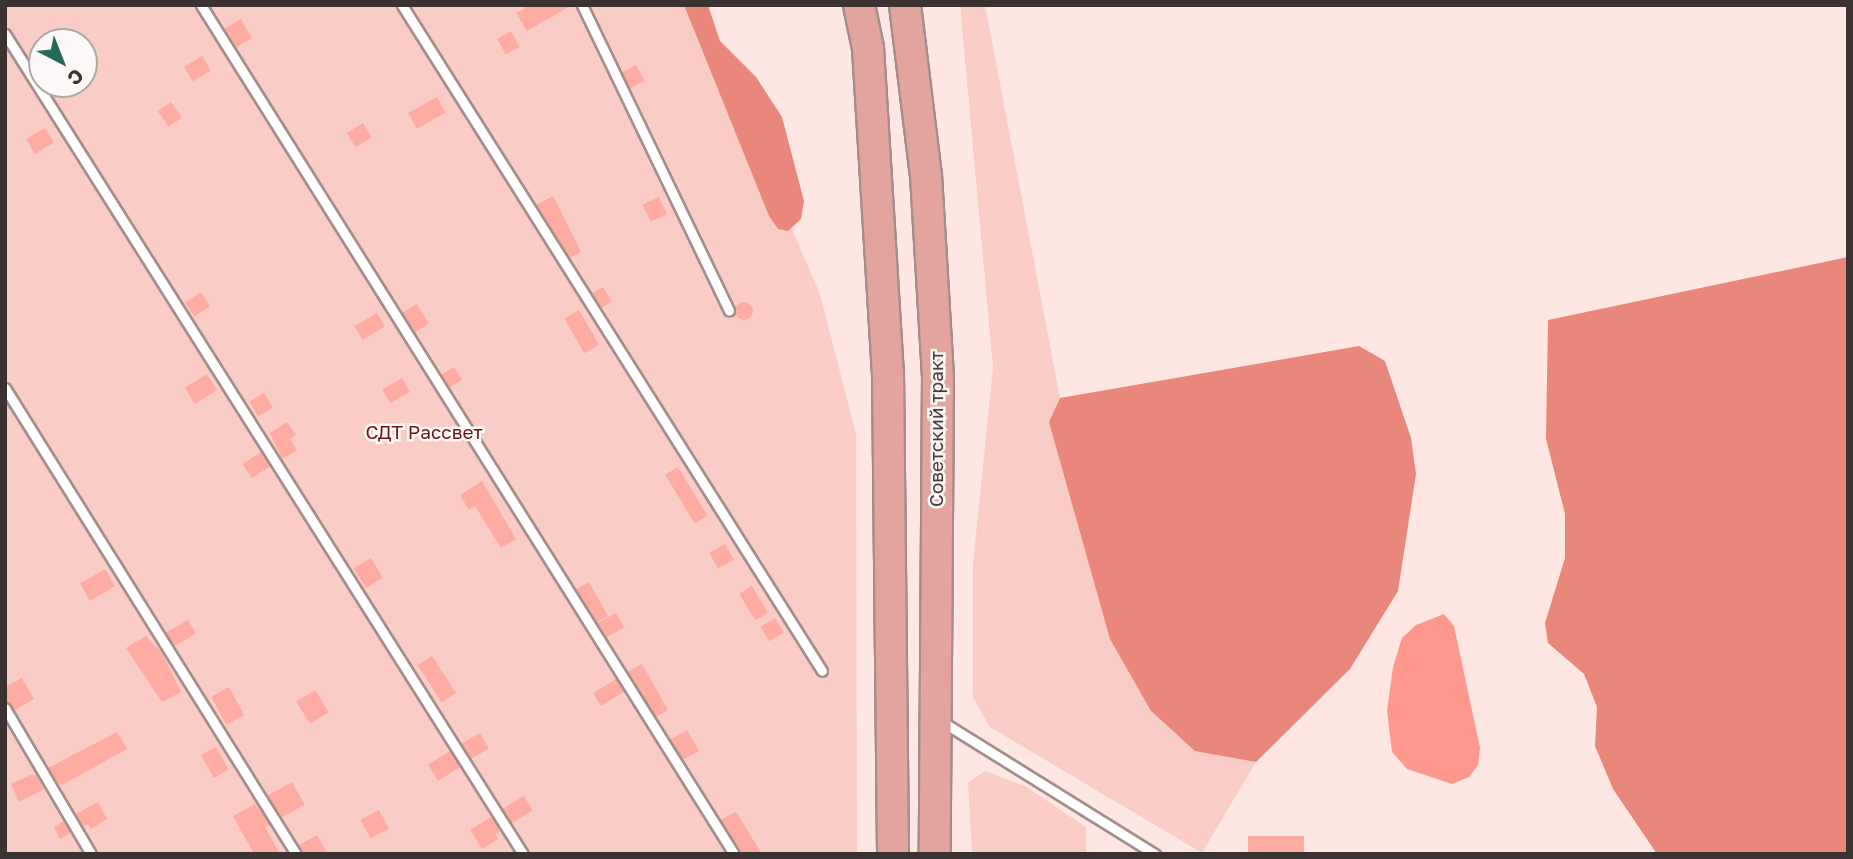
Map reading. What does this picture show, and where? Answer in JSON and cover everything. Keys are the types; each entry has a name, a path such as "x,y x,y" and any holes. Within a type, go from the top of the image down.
{"highway":[{"path":"859,5 868,48 888,373 893,854"},
{"name":"Советский тракт","path":"905,5 926,175 938,377 933,717 935,854"}],"lane":[{"path":"201,5 734,854"},
{"path":"402,5 822,671"},
{"path":"582,5 729,310"},
{"path":"5,34 523,854"},
{"path":"5,388 296,854"},
{"path":"5,708 91,854"},
{"path":"933,717 1155,854"}],"green space":[{"name":"СДТ Рассвет","path":"5,5 695,5 820,294 856,434 857,854 5,854"},
{"path":"960,5 985,5 1060,398 1049,422 1151,711 1195,750 1256,762 1202,853 990,727 973,698 973,563 993,368"},
{"path":"985,771 1025,786 1086,827 1086,854 972,854 968,783"}],"shaded area":[{"path":"684,5 708,5 720,41 756,77 782,117 804,201 801,219 788,231 778,229 769,216"},
{"path":"1848,257 1848,854 1657,854 1613,789 1595,746 1597,707 1584,674 1548,643 1545,623 1565,558 1565,514 1546,439 1548,320"},
{"path":"1359,346 1385,361 1411,438 1416,474 1398,591 1350,669 1256,762 1195,751 1151,711 1110,639 1049,422 1060,398"},
{"path":"1444,614 1454,626 1480,748 1478,765 1469,777 1452,784 1407,769 1392,752 1387,711 1393,667 1402,638 1416,625"}],"building":[{"path":"530,5 572,5 527,31 516,13"},
{"path":"241,19 252,38 235,48 224,29"},
{"path":"511,31 520,47 506,55 497,39"},
{"path":"202,56 211,71 193,81 184,67"},
{"path":"636,65 645,81 631,89 622,73"},
{"path":"437,97 446,113 417,129 408,113"},
{"path":"171,102 182,118 169,127 158,111"},
{"path":"363,123 372,138 355,147 347,133"},
{"path":"45,128 54,143 35,154 26,139"},
{"path":"553,196 581,252 570,258 536,205"},
{"path":"659,197 667,214 651,222 643,205"},
{"path":"603,287 612,302 601,308 592,294"},
{"path":"201,292 210,306 194,317 185,302"},
{"path":"740,302 748,302 753,311 751,318 740,320 735,315 735,307"},
{"path":"417,304 429,324 414,332 402,313"},
{"path":"579,310 599,345 584,353 564,318"},
{"path":"377,313 385,327 362,340 354,326"},
{"path":"454,367 462,380 449,388 441,375"},
{"path":"207,374 217,390 195,404 185,388"},
{"path":"402,378 410,392 390,403 382,390"},
{"path":"264,393 273,408 258,416 249,402"},
{"path":"287,422 296,435 290,439 297,450 282,459 270,433"},
{"path":"261,452 270,466 252,478 243,464"},
{"path":"678,467 707,516 694,524 665,475"},
{"path":"482,481 516,539 501,548 475,506 469,510 460,495"},
{"path":"725,544 734,560 718,568 709,553"},
{"path":"371,558 383,578 366,588 354,568"},
{"path":"105,569 115,586 90,601 80,584"},
{"path":"589,582 608,616 597,622 576,589"},
{"path":"752,586 768,613 755,620 739,594"},
{"path":"616,613 624,628 605,638 597,623"},
{"path":"775,618 784,633 769,641 760,627"},
{"path":"188,620 196,634 173,647 165,633"},
{"path":"146,636 162,653 181,692 162,702 126,648"},
{"path":"432,656 456,693 442,702 418,665"},
{"path":"642,664 668,710 656,717 628,672"},
{"path":"22,678 34,699 15,710 5,701 5,687"},
{"path":"616,679 624,692 601,706 593,693"},
{"path":"229,687 244,715 226,725 211,696"},
{"path":"315,690 329,712 310,724 296,702"},
{"path":"687,730 699,751 683,760 671,740"},
{"path":"117,732 127,749 62,785 57,782 48,768"},
{"path":"480,733 489,749 470,759 462,743"},
{"path":"216,747 229,770 214,778 201,755"},
{"path":"450,751 460,767 438,781 428,765"},
{"path":"36,775 44,789 19,802 11,784"},
{"path":"292,782 305,805 280,818 268,796"},
{"path":"524,796 533,811 511,823 503,809"},
{"path":"98,802 107,819 91,829 88,824 83,827 76,814"},
{"path":"255,804 270,825 265,827 280,854 254,854 233,816"},
{"path":"379,810 389,829 370,838 360,820"},
{"path":"736,812 762,854 741,854 721,820"},
{"path":"491,817 500,831 495,834 498,839 482,849 470,830"},
{"path":"63,821 71,833 60,839 54,827"},
{"path":"317,835 328,854 303,854 299,845"},
{"path":"1248,836 1304,836 1304,854 1248,854"}]}
